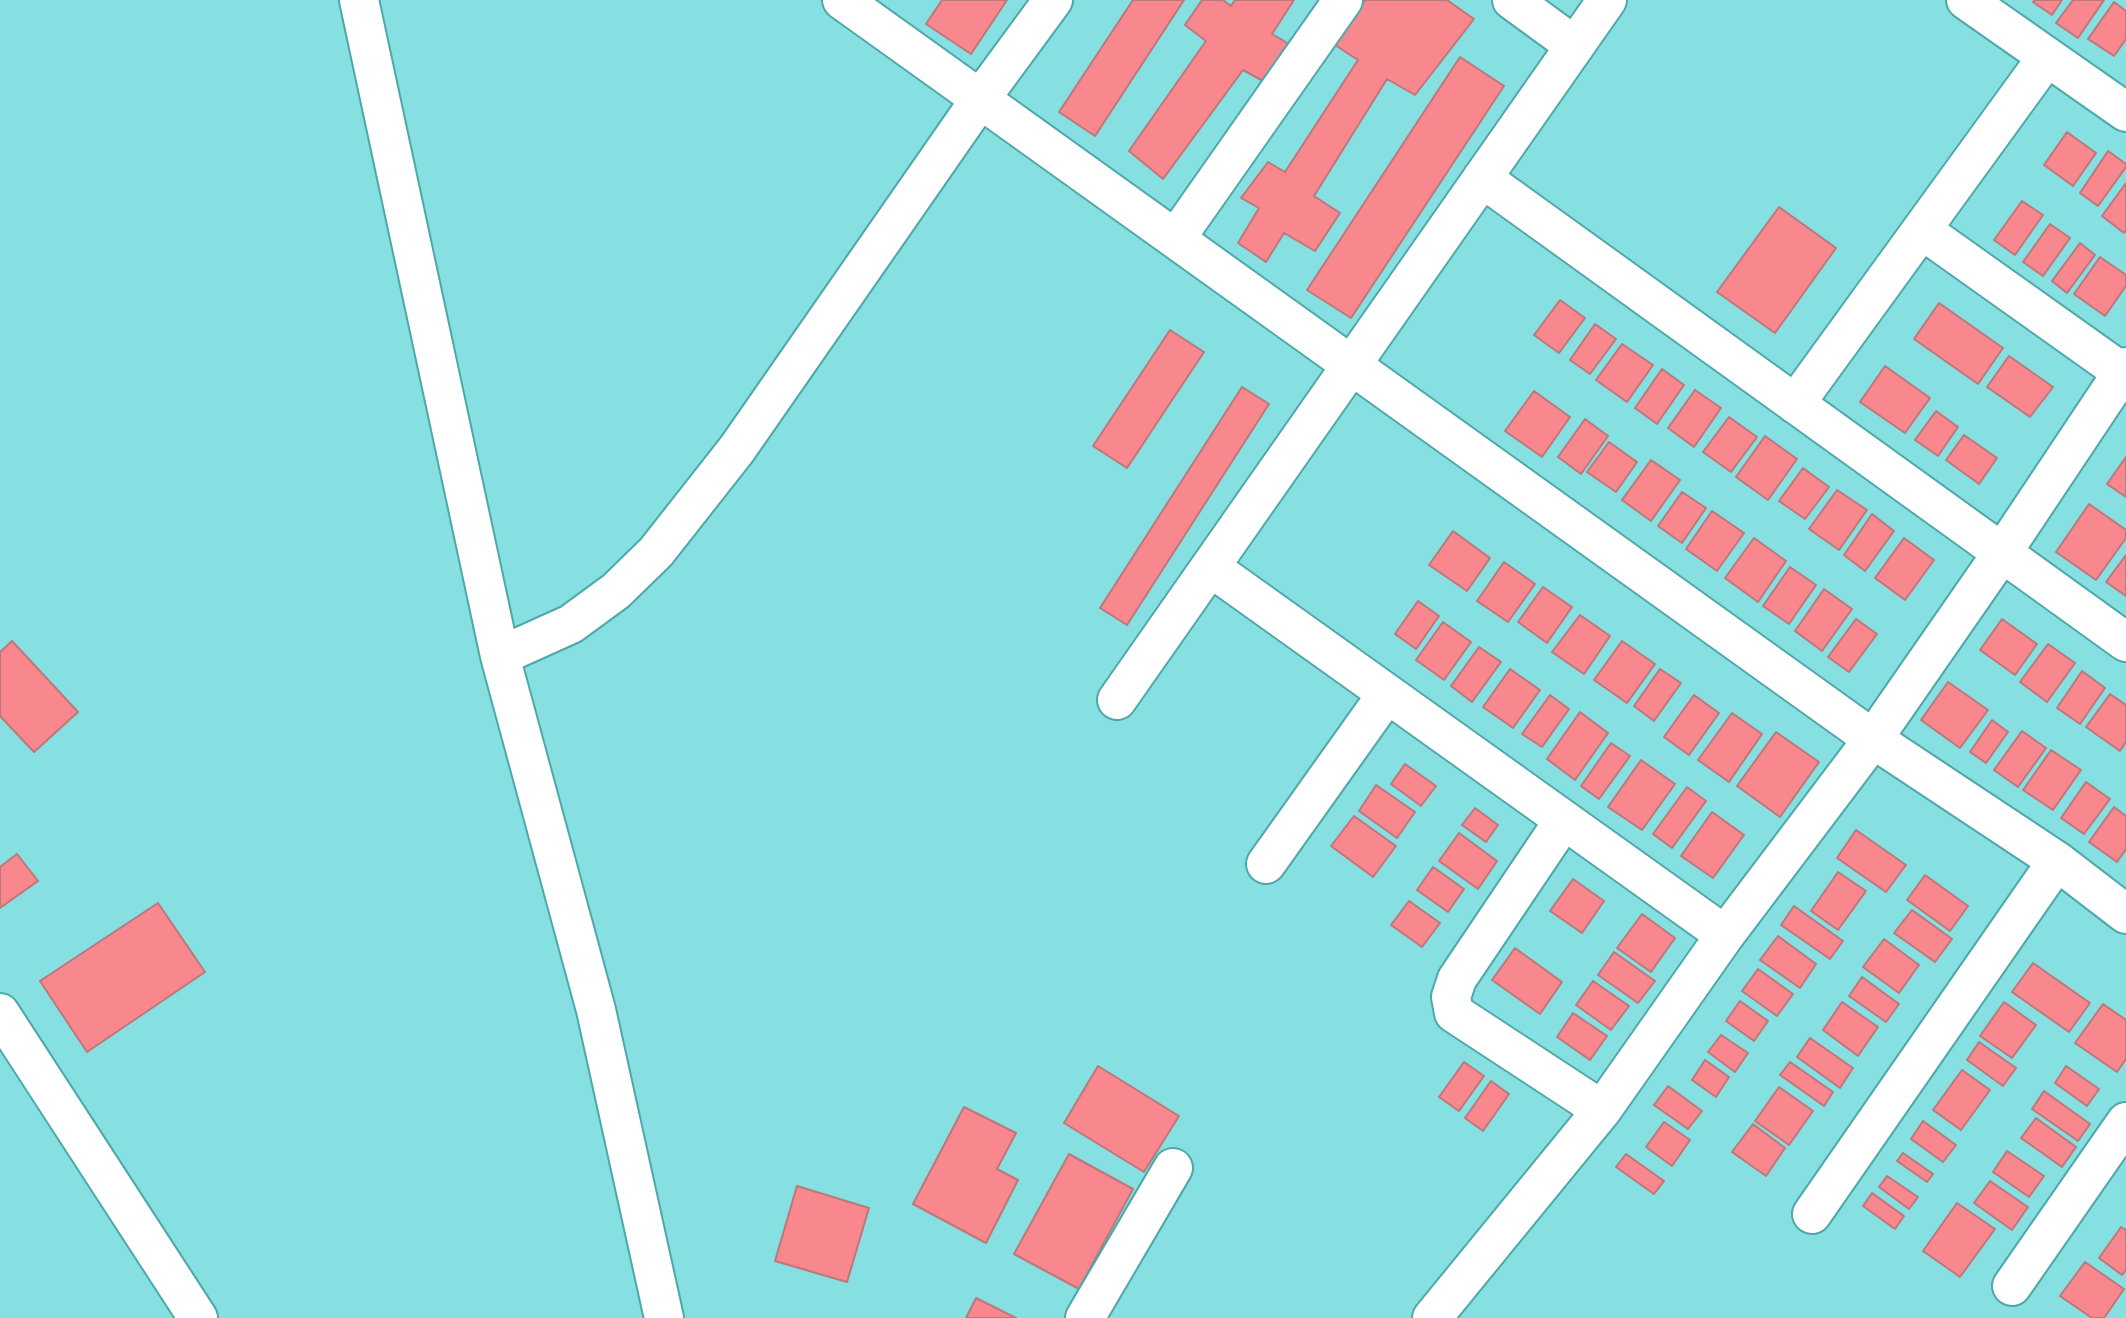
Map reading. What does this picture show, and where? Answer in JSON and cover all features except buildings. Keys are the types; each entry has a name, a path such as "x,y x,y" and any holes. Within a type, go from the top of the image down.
{"street":[{"path":"359,0 500,656 596,1010 664,1318"},
{"path":"842,0 1873,738 2057,861 2126,914"},
{"path":"500,656 571,624 616,592 656,552 737,449 981,98 1053,0"},
{"path":"1176,238 1343,0"},
{"path":"1512,0 1574,46"},
{"path":"1117,700 1606,0"},
{"path":"1966,0 2126,112"},
{"path":"1796,404 2047,57"},
{"path":"1482,178 2126,642"},
{"path":"1433,1318 1602,1110 1725,935 1873,738 2125,371 1922,230"},
{"path":"1210,567 1725,935"},
{"path":"1266,864 1387,694"},
{"path":"1564,820 1457,979 1451,997 1454,1013 1602,1110"},
{"path":"1812,1214 2057,861"},
{"path":"0,1013 198,1318"},
{"path":"2012,1286 2126,1122"},
{"path":"1085,1318 1173,1168"}]}
